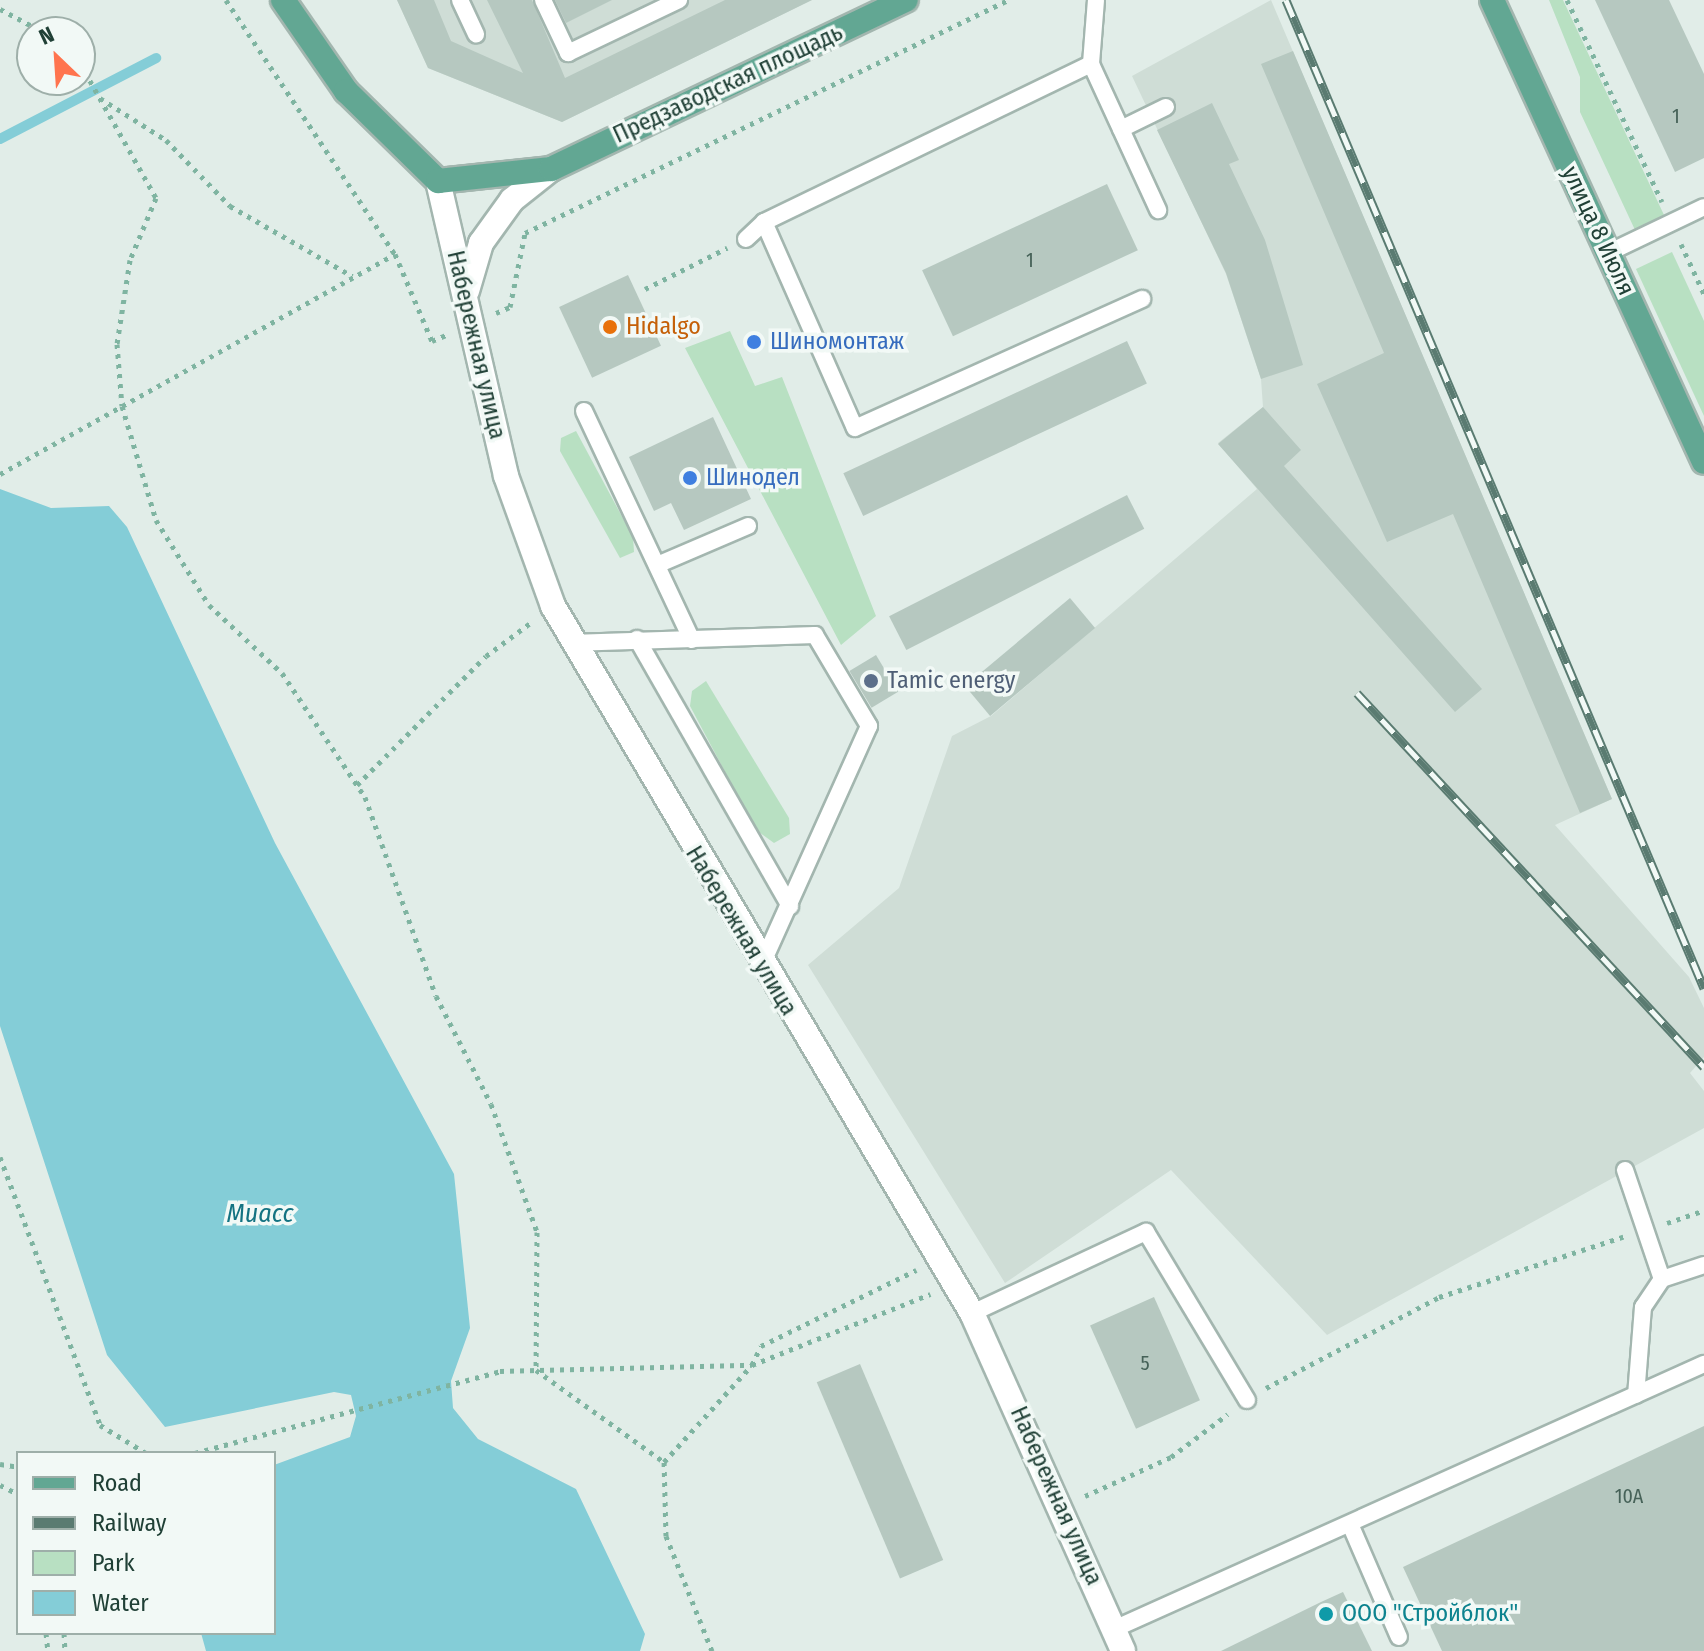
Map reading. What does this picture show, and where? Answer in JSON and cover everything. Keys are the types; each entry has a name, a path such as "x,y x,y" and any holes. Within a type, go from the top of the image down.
{"main road":[{"path":"283,0 346,91 438,181"},
{"name":"Предзаводская площадь","path":"438,181 551,169 906,0"},
{"name":"улица 8 Июля","path":"1495,4 1704,462"}],"street":[{"path":"466,294 481,243 512,200 551,169"},
{"name":"Набережная улица","path":"438,181 506,476 553,606 571,643 761,966 942,1258 1072,1501 1119,1640"}],"lane":[{"path":"460,0 476,35"},
{"path":"543,0 568,53 679,0"},
{"path":"1096,0 1091,64 1158,210"},
{"path":"746,239 764,222 1091,64"},
{"path":"1121,129 1166,107"},
{"path":"1608,253 1704,207"},
{"path":"764,222 855,428 1142,299"},
{"path":"584,411 692,640"},
{"path":"657,565 748,526"},
{"path":"571,643 815,635 869,726 761,966"},
{"path":"637,639 790,906"},
{"path":"1625,1170 1662,1279"},
{"path":"972,1313 1146,1232 1247,1400"},
{"path":"1636,1395 1643,1307 1662,1279 1704,1265"},
{"path":"1119,1640 1350,1524 1704,1364"},
{"path":"1350,1524 1399,1637"}],"path":[{"path":"226,0 395,254 432,341 510,307 525,233 1008,0"},
{"path":"1567,0 1704,294"},
{"path":"96,92 156,198 130,260 121,316 122,406 156,520 209,605 282,673 357,785 537,1232 536,1370"},
{"path":"99,98 166,140 230,206 352,277"},
{"path":"645,289 746,239"},
{"path":"0,474 395,254"},
{"path":"357,785 486,656 553,606"},
{"path":"0,1157 100,1425 143,1451"},
{"path":"1072,1501 1171,1457 1303,1362 1439,1297 1704,1210"},
{"path":"712,1651 666,1536 664,1462 752,1365 761,1346 942,1258"},
{"path":"203,1451 340,1417 500,1371 752,1365 930,1293 936,1307"},
{"path":"536,1370 664,1462"},
{"path":"1072,1501 1075,1483"}],"shaded area":[{"path":"397,0 812,0 562,122 428,68"},
{"path":"1271,0 1612,799 1555,825 1689,977 1704,1008 1704,1057 1690,1073 1704,1091 1704,1128 1327,1335 1171,1170 1005,1283 808,965 899,888 952,736 991,716 1257,489 1218,443 1263,407 1261,379 1226,274 1132,76"}],"green space":[{"path":"1549,0 1563,0 1664,215 1635,230 1580,112 1580,77"},
{"path":"1672,252 1704,321 1704,416 1636,269"},
{"path":"730,331 755,386 782,377 876,616 841,645 685,348"},
{"path":"576,431 633,537 634,552 620,558 560,451 561,438"},
{"path":"706,681 789,818 790,834 774,843 756,830 690,706 692,691"}],"water":[{"name":"Миасс","path":"0,489 51,508 109,506 127,527 275,843 454,1174 470,1328 451,1381 453,1408 478,1439 576,1489 645,1634 640,1651 206,1651 202,1635 276,1635 276,1464 350,1437 356,1416 351,1395 334,1392 165,1427 107,1355 0,1026"}],"building":[{"path":"397,0 434,0 451,41 523,73 487,0 532,0 565,78 725,0 812,0 562,122 428,68"},
{"path":"555,0 612,0 566,23"},
{"path":"1595,0 1669,0 1704,74 1704,158 1675,172"},
{"path":"1293,51 1612,799 1580,813 1453,514 1387,542 1317,384 1384,353 1261,64"},
{"path":"1212,103 1239,160 1229,164 1265,240 1303,365 1261,379 1226,273 1157,130"},
{"path":"1107,184 1138,250 953,336 922,270"},
{"name":"Hidalgo","path":"628,275 661,346 592,378 559,307"},
{"path":"1127,341 1147,384 863,516 843,473"},
{"path":"1263,407 1301,450 1284,466 1482,689 1455,712 1218,444"},
{"name":"Шинодел","path":"713,417 751,499 684,530 671,503 654,511 629,457"},
{"path":"1127,495 1144,529 906,650 889,616"},
{"path":"1070,598 1095,628 990,716 965,686"},
{"path":"876,655 898,692 872,708 849,671"},
{"path":"1154,1297 1200,1400 1136,1429 1090,1325"},
{"path":"860,1364 943,1560 900,1578 817,1382"},
{"path":"1704,1426 1704,1651 1442,1651 1403,1567"},
{"name":"ООО \"Стройблок\"","path":"1343,1592 1372,1651 1221,1651 1321,1602"}],"waterway":[{"path":"0,139 156,58"}],"railway":[{"path":"1286,0 1704,988"},
{"path":"1357,693 1704,1067"}],"place":[{"name":"Hidalgo","path":"610,327"},
{"name":"Шиномонтаж","path":"754,342"},
{"name":"Шинодел","path":"690,478"},
{"name":"Tamic energy","path":"871,681"},
{"name":"ООО \"Стройблок\"","path":"1326,1614"}]}
